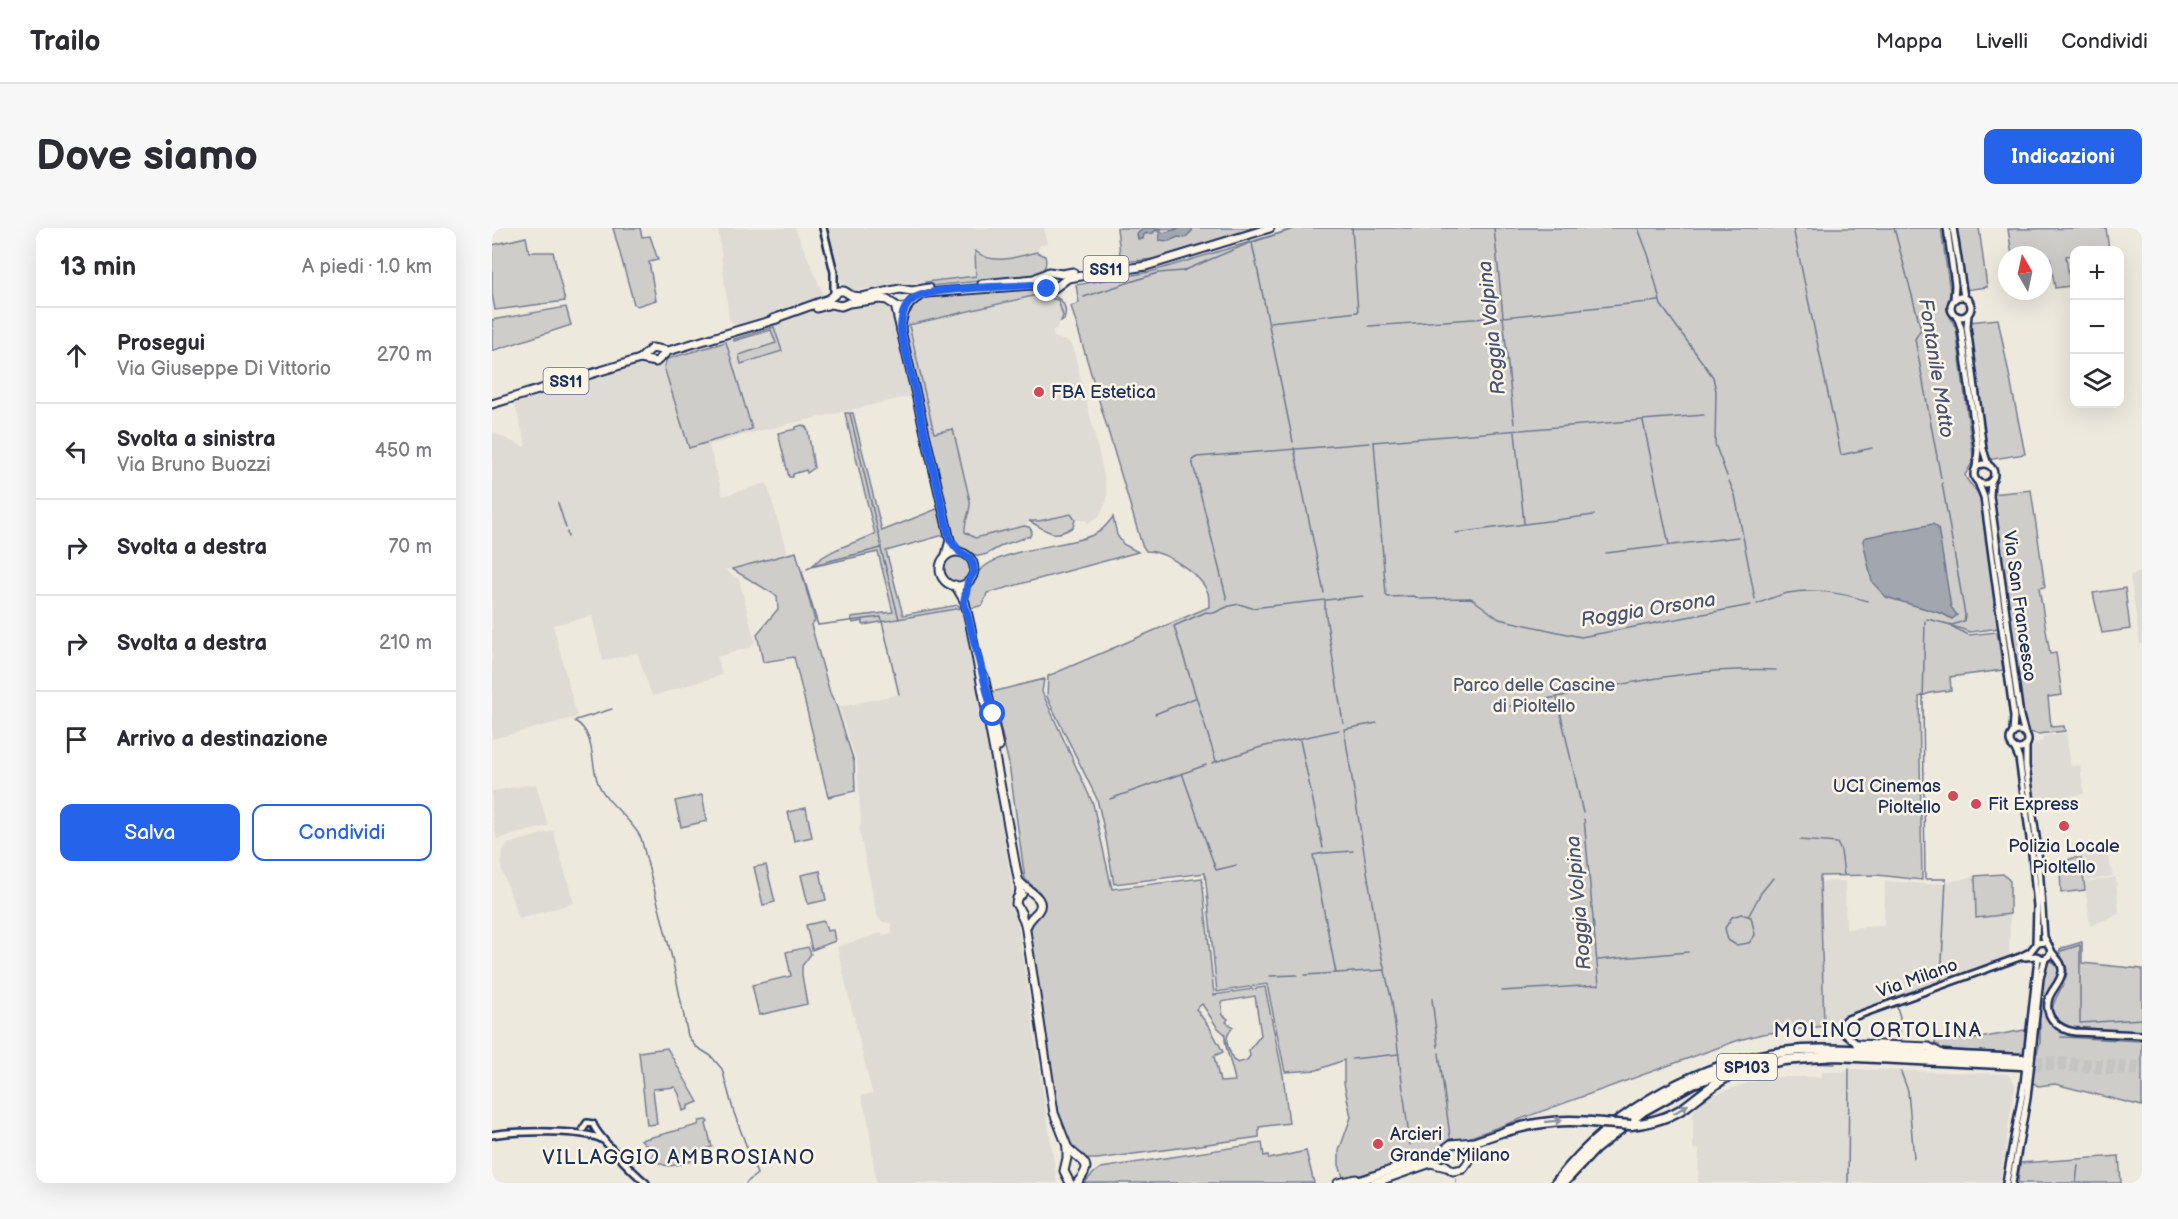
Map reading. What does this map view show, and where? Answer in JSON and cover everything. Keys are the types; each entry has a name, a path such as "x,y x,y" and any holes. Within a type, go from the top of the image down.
{"highway":[{"name":"SP103","path":"1556,1183 1583,1152 1629,1113 1667,1089 1720,1066 1764,1055 1841,1049 2022,1062 1835,1056 1759,1064 1704,1079 1670,1095 1632,1118 1595,1149 1563,1183"},
{"name":"SP103","path":"1506,1131 1558,1120 1631,1125 1653,1122 1674,1113 1735,1073 1779,1063 1824,1060 1924,1060"}],"main road":[{"name":"SS11","path":"492,404 640,359 648,357 656,362 660,354 668,351 823,306 835,304 840,306 880,299 900,308 923,294 933,292 1032,285 1054,289 1070,277 1130,270 1270,228"},
{"name":"SS11","path":"773,320 833,295 837,291 862,297 902,289 907,291 1032,279 1049,272 1064,274 1156,263"},
{"name":"SS11","path":"1055,272 1060,283"},
{"path":"1044,274 1042,282 1045,288"},
{"path":"895,291 892,298 950,540 960,552"},
{"path":"901,331 901,318 910,294 907,291"},
{"path":"845,293 848,298 846,304"},
{"path":"833,295 835,304"},
{"name":"SS11","path":"648,357 652,348 660,354"},
{"path":"950,540 941,563 940,574 947,582 955,585 968,582"},
{"path":"946,555 960,552 968,555 973,564 973,573 968,582 964,602"},
{"path":"955,585 964,602 971,629 1004,799 1020,889 1016,904 1024,920 1054,1113 1067,1146 1085,1163 1087,1169 1078,1181 1070,1181 1064,1171 1067,1162 1067,1146"},
{"path":"1016,876 1030,892 1036,894 1040,901 1039,908 1029,920 1026,932"},
{"path":"1019,895 1030,892"},
{"path":"1020,913 1028,916 1034,914"},
{"path":"1857,1044 1929,1047 1944,1055"},
{"path":"1353,1183 1444,1150 1452,1144 1487,1138 1506,1131"},
{"path":"1374,1183 1431,1163 1454,1171 1463,1169 1468,1162 1471,1150 1487,1138"},
{"path":"1067,1162 1078,1158"},
{"path":"1338,1183 1379,1174"}],"street":[{"path":"823,228 834,272 845,293"},
{"path":"1947,228 1955,285 1952,309 1961,328 1978,450 1974,476 1978,482 1984,484 1991,481 1994,472 1988,465 1983,449 1967,327 1971,305 1965,297 1953,228"},
{"path":"833,295 834,272"},
{"path":"1954,300 1965,297"},
{"path":"1957,316 1962,317 1968,314"},
{"path":"1976,468 1988,465"},
{"name":"Via San Francesco","path":"1991,481 1990,496 2018,705 2025,734"},
{"name":"Via San Francesco","path":"1978,482 1984,497 2014,717 2013,733"},
{"path":"2006,1183 2024,1084 2037,957 2033,952 2037,906 2032,853 2019,758 2010,740 2013,733 2020,731 2028,739 2026,766 2037,851 2045,942 2062,966 2062,975 2048,1005 2050,1016 2058,1026 2075,1032 2142,1035"},
{"path":"2014,747 2021,749 2026,746"},
{"path":"2035,945 2045,942"},
{"name":"Via Milano","path":"1857,1044 1842,1030 1845,1020 2020,957 2028,953 2035,945"},
{"path":"2012,1183 2027,1098 2041,975 2046,958 2051,951"},
{"name":"Via Milano","path":"2020,957 2037,957"},
{"path":"2037,957 2055,960 2062,966"},
{"path":"492,1135 522,1132 569,1134 588,1132 603,1140 646,1183"},
{"path":"1388,1183 1398,1174"}],"shaded area":[{"path":"718,228 795,228 825,298 736,326 729,319"},
{"path":"826,228 1044,228 1048,244 1040,245 1037,252 997,261 974,253 977,276 850,291 840,280"},
{"path":"1144,228 1161,228 1163,233 1181,228 1192,228 1192,231 1185,238 1178,237 1169,241 1159,240 1160,233 1156,230 1153,233 1144,234 1143,239 1138,239 1137,234"},
{"path":"1035,295 1056,298 1060,303 1063,317 1053,330 1054,337 1069,342 1073,348 1100,457 1107,501 1099,516 1088,523 1085,520 1075,520 1070,515 1029,521 1026,526 971,537 965,532 970,501 953,429 934,433 909,325"},
{"path":"883,301 894,307 915,395 709,445 723,496 767,483 787,553 725,570 739,579 755,641 751,647 717,657 722,675 652,696 637,653 603,661 592,616 553,625 577,717 492,739 492,432 524,447 526,444 513,399 829,306 843,307"},
{"path":"1933,524 1938,528 1951,607 1957,615 1952,619 1943,614 1886,597 1872,582 1863,541 1867,537"},
{"path":"2142,572 2142,644 2140,644 2130,575"},
{"path":"961,608 985,716 1013,895 1010,906 1017,920 1057,1183 876,1183 868,1120 861,1096 872,1093 837,947 881,933 889,934 892,928 890,923 882,922 877,916 859,829 861,823 857,762 839,707 900,694 883,623"},
{"path":"2066,733 2071,766 2080,765 2084,794 2035,801 2030,749 2035,743 2043,741 2042,736"},
{"path":"536,784 548,826 497,839 492,813 492,791"},
{"path":"553,831 574,903 519,919 501,868 503,851 508,844"},
{"path":"2107,851 2113,876 2086,881 2082,855"},
{"path":"1975,876 1976,918 2010,914 2009,959 1824,1026 1821,931 1807,882 1845,881 1846,929 1884,925 1885,881 1945,883"},
{"path":"2116,877 2119,914 2090,926 2085,882"},
{"path":"1851,1069 2008,1074 2015,1084 2000,1183 1698,1183 1699,1150 1693,1149 1693,1111 1709,1096 1766,1077 1822,1077 1822,1071 1840,1072"}],"green space":[{"path":"613,228 640,228 642,237 650,236 658,260 649,262 656,300 637,306 634,304"},
{"path":"1117,228 1254,228 1156,259 1121,262"},
{"name":"Parco delle Cascine di Pioltello","path":"1297,228 1941,228 1950,292 1947,310 1956,329 1973,456 1965,475 1980,498 1999,628 1970,632 1944,623 1969,635 1997,632 2003,670 1950,677 1951,690 1919,697 1922,880 1877,875 1820,876 1824,1026 1762,1034 1739,1040 1382,1169 1344,1180 1339,1165 1339,1151 1351,1117 1344,1083 1344,1060 1317,1070 1285,1072 1267,984 1217,992 1205,873 1114,884 1097,799 1047,697 1048,676 1209,607 1209,600 1204,586 1190,571 1172,559 1146,551 1142,545 1071,306 1079,303 1076,285 1150,272"},
{"path":"1956,228 1979,228 1987,287 1964,290"},
{"path":"2106,228 2108,246 2070,246 2070,256 2066,256 2070,286 2055,288 2052,246 2011,246 2008,229"},
{"path":"526,237 529,252 553,252 565,301 495,310 492,295 492,245"},
{"path":"975,251 982,256 997,259 1037,252 1045,256 1046,263 1042,271 1033,276 929,286 925,282 976,276"},
{"path":"1040,288 1063,303 1064,320 1061,321 1063,316 1058,300 1037,295 909,325 934,433 953,429 970,501 965,532 975,538 1024,526 1029,527 1032,531 1030,536 979,556 959,546 952,534 903,322 905,313 925,295"},
{"path":"566,307 571,325 492,351 492,320"},
{"path":"1998,319 2025,454 1987,460 1969,322"},
{"path":"774,327 782,351 741,364 739,355 776,343 771,330 734,341 734,339"},
{"path":"726,342 752,429 689,448 664,367 667,359"},
{"path":"845,413 853,413 882,531 937,509 939,511 944,535 886,551 903,615 958,605 961,608 863,625 863,621 853,623 851,617 893,612 878,552 811,567 833,551 875,534"},
{"path":"802,425 808,431 814,468 807,473 806,470 789,477 778,433 796,429"},
{"path":"2031,490 2045,587 2039,588 2050,654 2056,653 2062,695 2048,697 2051,727 2064,726 2065,731 2038,734 2030,732 2024,723 1992,494"},
{"path":"1071,514 1075,520 1073,527 1060,533 1050,532 1029,521 1039,521"},
{"path":"1113,517 1117,535 1123,544 1138,552 987,593 983,605 969,609 969,587 979,572 994,561 1014,553 1080,539 1097,533"},
{"path":"796,552 815,621 811,625 830,693 854,762 855,791 828,797 794,657 763,662 757,634 778,609 777,596 732,569"},
{"path":"957,553 968,557 972,568 968,579 957,583 946,579 942,568 946,557"},
{"path":"2125,588 2130,629 2102,633 2093,593"},
{"path":"1044,679 1042,692 1093,804 1112,889 1202,878 1214,995 1265,987 1283,1075 1289,1123 1259,1127 1259,1137 1097,1159 1088,1159 1070,1146 1060,1122 1030,932 1033,922 1042,911 1043,900 1040,893 1025,879 1009,764 992,692","holes":["1255,996 1261,1035 1249,1050 1250,1056 1247,1060 1238,1063 1233,1060 1228,1046 1227,1039 1233,1027 1226,1022 1228,1019 1223,1015 1221,1002","1202,1004 1217,1027 1225,1034 1225,1044 1235,1081 1220,1082 1214,1056 1223,1052 1196,1009"]},
{"path":"702,795 707,821 681,827 675,801"},
{"path":"806,808 812,837 794,841 788,812"},
{"path":"2081,858 2085,890 2061,893 2060,868 2065,861"},
{"path":"766,865 775,902 763,905 754,867"},
{"path":"820,871 826,900 808,904 801,875"},
{"path":"2003,874 2010,881 2010,914 1976,918 1975,876"},
{"path":"824,921 827,931 833,930 835,941 812,950 806,925"},
{"path":"2082,942 2082,963 2142,969 2142,1032 2072,1027 2060,1022 2054,1016 2052,1010 2054,1003 2067,973 2059,951"},
{"path":"808,947 811,954 802,966 807,1004 759,1015 752,985 791,976 786,952"},
{"path":"2046,961 2053,962 2059,970 2045,1005 2048,1019 2055,1028 2074,1035 2142,1038 2142,1106 2055,1084 2038,1086 2030,1081 2041,977"},
{"path":"2025,1030 2024,1054 1939,1049 1939,1045 1935,1044 1935,1037 1974,1039"},
{"path":"667,1048 698,1102 683,1111 675,1087 653,1089 657,1124 647,1125 639,1052"},
{"path":"706,1120 712,1147 689,1154 691,1161 675,1165 661,1164 651,1157 654,1152 641,1140 698,1125 699,1121"},
{"path":"1262,1143 1264,1156 1268,1155 1269,1159 1306,1151 1314,1183 1084,1183 1101,1168"},
{"path":"2119,1156 2121,1183 2018,1183 2020,1163"}],"waterway":[{"path":"1084,297 1158,273 1183,271 1247,244 1296,228"},
{"path":"1270,322 1358,312 1352,228"},
{"name":"Roggia Volpina","path":"1494,228 1514,424"},
{"path":"1638,228 1649,257 1661,305 1713,377 1716,391 1715,444 1727,476"},
{"path":"1793,228 1841,455 1872,448"},
{"name":"Fontanile Matto","path":"1894,228 1921,329 1915,339 1941,478"},
{"path":"1252,243 1293,442"},
{"path":"1369,326 1503,317 1659,301"},
{"path":"850,414 881,544"},
{"path":"1373,442 1704,415"},
{"path":"1643,421 1669,545"},
{"path":"1515,432 1524,523"},
{"name":"Roggia Orsona","path":"1374,442 1386,595 1388,597 1471,598 1499,619 1581,637 1751,605"},
{"path":"1227,600 1192,460 1197,457 1369,443"},
{"path":"1294,448 1324,593"},
{"path":"1729,481 1735,495 1755,599"},
{"name":"Fontanile Matto","path":"1927,619 1952,625 1964,621 1965,615 1942,483"},
{"path":"558,503 566,528"},
{"path":"1455,533 1594,515"},
{"path":"567,532 568,537"},
{"path":"1606,553 1738,537"},
{"path":"807,569 817,564 881,548 881,546"},
{"path":"881,549 899,619"},
{"path":"803,571 818,625 881,617 899,694"},
{"name":"Roggia Orsona","path":"1757,604 1784,594 1808,591 1838,594 1867,601"},
{"path":"1230,606 1239,604 1252,608 1363,596"},
{"path":"1325,600 1343,723"},
{"path":"1216,761 1174,626 1206,612 1214,613 1229,606"},
{"name":"Roggia Orsona","path":"1895,999 1941,981 1946,879 1925,879 1923,702 1925,621"},
{"path":"1510,706 1675,675 1776,670"},
{"path":"1155,714 1195,698"},
{"name":"Roggia Volpina","path":"1557,698 1583,813"},
{"path":"576,720 612,709"},
{"path":"575,721 582,727 589,741 598,783 612,804 641,838 672,958 688,1036 695,1046 711,1056 722,1069 734,1113 757,1174 746,1183"},
{"path":"1345,729 1377,723"},
{"path":"1344,729 1379,945 1392,1002 1410,1145"},
{"path":"1212,763 1261,747 1339,730"},
{"path":"1300,740 1323,848"},
{"path":"1110,799 1206,765"},
{"path":"1182,773 1216,870 1237,865"},
{"name":"Roggia Volpina","path":"1502,991 1599,985 1584,819"},
{"path":"1800,840 1837,843 1841,851 1844,875"},
{"path":"1325,853 1353,851"},
{"path":"1324,853 1313,855 1336,973"},
{"path":"1749,915 1761,893 1773,878"},
{"path":"1741,914 1751,917 1755,935 1749,943 1736,945 1728,940 1725,928 1732,917 1741,914"},
{"path":"2061,951 2080,945 2080,1023 2142,1019"},
{"path":"1598,960 1688,952"},
{"path":"1305,975 1385,970"},
{"path":"1270,976 1297,975"},
{"path":"1432,999 1438,1047"},
{"name":"Roggia Orsona","path":"1896,1004 1900,1017 1900,1042"},
{"path":"1848,1026 1851,1022 1879,1011"},
{"path":"2037,1053 2040,1042 2040,1023"},
{"path":"2061,1037 2142,1041"},
{"path":"1439,1053 1450,1137"},
{"path":"1352,1059 1399,1054"},
{"path":"1776,1066 1803,1063 1835,1064"},
{"path":"1848,1183 1849,1068"},
{"name":"Roggia Orsona","path":"1901,1072 1908,1091 1914,1158"},
{"path":"2076,1183 2078,1165"}],"tunnel":[{"path":"2023,1059 2142,1065"},
{"path":"2022,1065 2142,1072"}],"place":[{"name":"FBA Estetica","path":"1039,392"},
{"name":"UCI Cinemas Pioltello","path":"1953,796"},
{"name":"Fit Express","path":"1976,804"},
{"name":"Polizia Locale Pioltello","path":"2064,826"},
{"name":"Arcieri Grande Milano","path":"1378,1144"}],"district":[{"name":"MOLINO ORTOLINA","path":"1878,1030"},
{"name":"VILLAGGIO AMBROSIANO","path":"679,1157"}],"route":[{"path":"993,714 964,602 968,582 974,572 973,564 970,558 960,552 950,540 901,331 901,321 911,301 927,293 1032,285 1047,289"}]}
